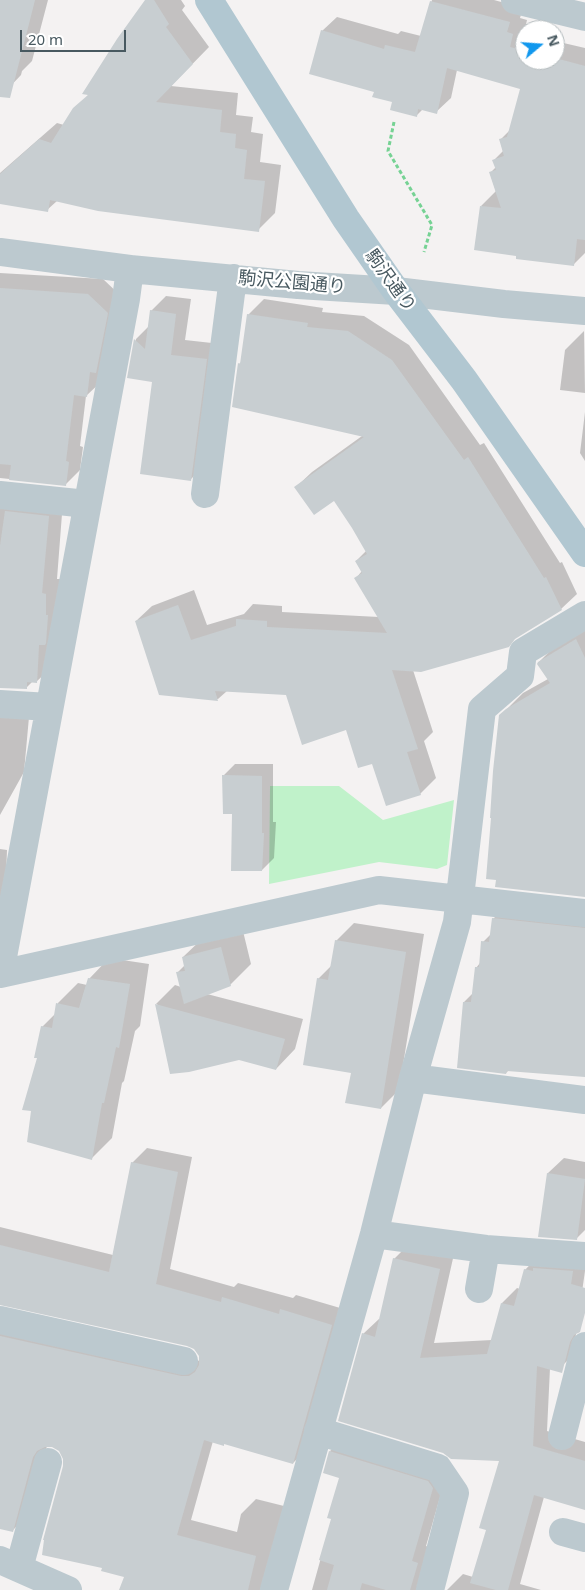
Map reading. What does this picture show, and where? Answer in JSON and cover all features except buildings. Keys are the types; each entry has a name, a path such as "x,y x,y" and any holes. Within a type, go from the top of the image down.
{"main road":[{"name":"駒沢通り","path":"209,0 346,219 396,290 464,380 585,553"}],"street":[{"path":"515,0 585,17"},
{"name":"駒沢公園通り","path":"0,252 130,269 298,285 396,290 504,304 585,311"},
{"path":"130,269 126,299 0,974 379,890 585,912"},
{"path":"205,494 233,278"},
{"path":"0,495 87,504"},
{"path":"274,1590 374,1234 413,1078 457,922 482,709 520,676 523,652 585,616"},
{"path":"0,704 49,707"},
{"path":"413,1078 585,1100"},
{"path":"374,1234 486,1249 585,1256"},
{"path":"479,1289 486,1249"},
{"path":"0,1320 184,1361"},
{"path":"562,1436 585,1346"},
{"path":"318,1432 438,1468 455,1493 430,1590"},
{"path":"48,1462 10,1564 55,1587"}],"path":[{"path":"394,122 388,150 432,225 424,252"}],"green space":[{"path":"270,786 339,786 383,820 454,800 447,865 437,869 379,862 269,884"}]}
